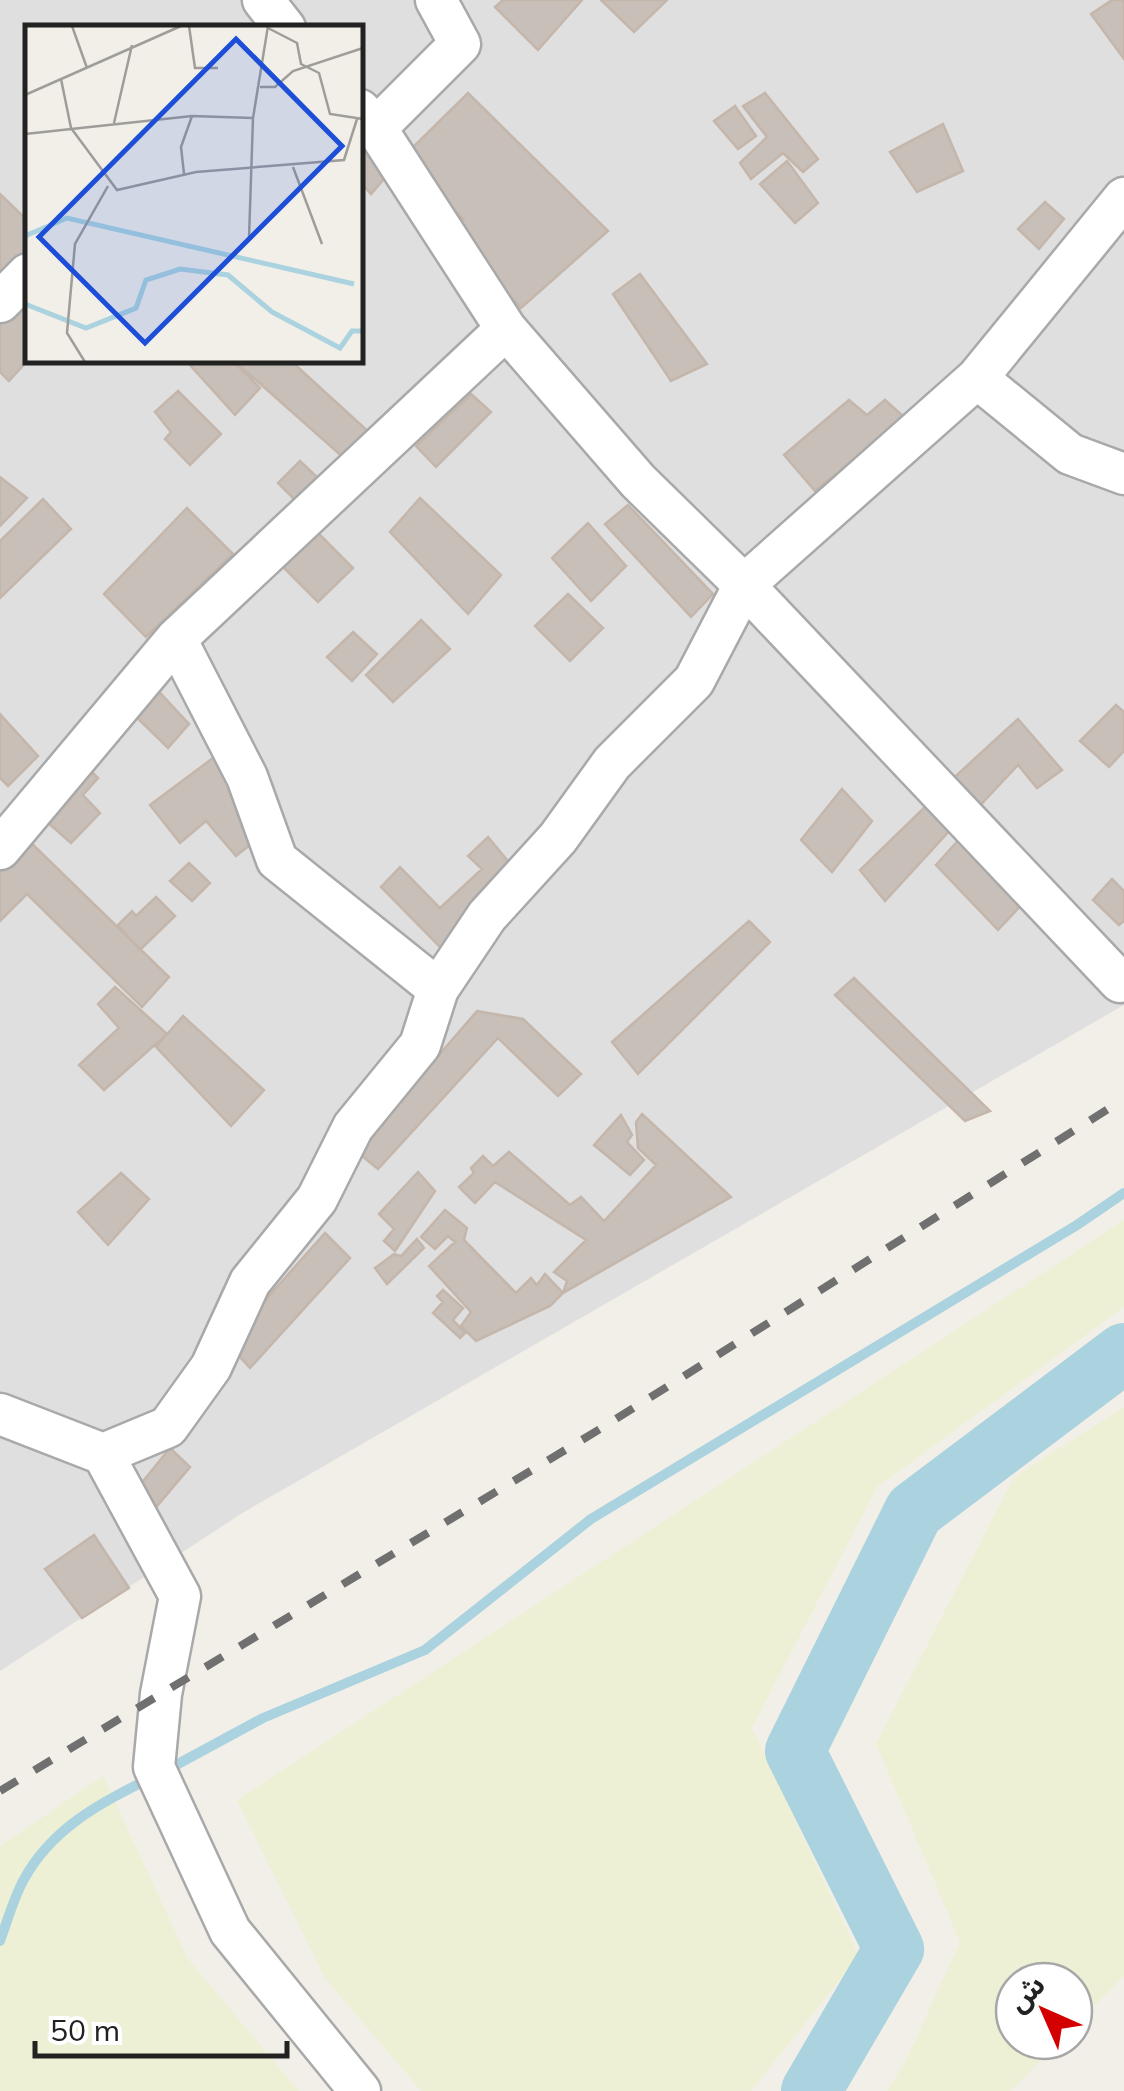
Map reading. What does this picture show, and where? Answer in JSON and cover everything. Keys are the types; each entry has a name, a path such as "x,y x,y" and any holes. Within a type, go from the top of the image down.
{"street":[{"path":"263,0 283,25"},
{"path":"436,0 460,44 368,118 506,329 638,481 744,585 1120,982"},
{"path":"103,1454 168,1427 211,1367 250,1282 317,1199 353,1127 420,1044 438,989 487,916 558,838 612,763 694,681 744,585 977,378 1124,198"},
{"path":"0,302 25,277"},
{"path":"0,849 176,639 506,329"},
{"path":"977,378 1070,454 1124,474"},
{"path":"176,639 247,778 277,860 438,989"},
{"path":"0,1414 103,1454 180,1596 161,1694 159,1777 230,1931 360,2091"}],"shaded area":[{"path":"0,0 1124,0 1124,1005 244,1512 0,1671"}],"green space":[{"path":"1124,1220 1124,1307 877,1487 752,1728 859,1956 751,2091 421,2091 325,1978 237,1800"},
{"path":"1124,1407 1124,1976 1094,2007 1094,1961 994,1961 994,2061 1040,2061 1011,2091 887,2091 905,2062 960,1942 876,1744 1014,1477"},
{"path":"103,1776 188,1959 299,2091 0,2091 0,1846"}],"building":[{"path":"503,0 582,0 538,50 495,7"},
{"path":"601,0 667,0 634,32"},
{"path":"1112,0 1124,0 1124,59 1091,14"},
{"path":"468,93 608,231 521,308 453,232 463,219 417,176 408,152"},
{"path":"765,93 818,159 803,172 783,153 751,179 740,163 767,137 743,106"},
{"path":"735,106 756,136 738,149 714,121"},
{"path":"943,124 963,171 917,192 890,152"},
{"path":"362,137 390,172 371,194 362,184"},
{"path":"787,161 818,203 795,223 760,184"},
{"path":"0,194 25,218 25,256 4,277 0,273"},
{"path":"1045,202 1064,219 1039,249 1018,229"},
{"path":"640,274 707,364 671,381 613,294"},
{"path":"25,295 26,362 9,381 0,372 0,320"},
{"path":"234,362 260,388 235,415 190,365"},
{"path":"292,362 372,435 344,458 239,365"},
{"path":"178,391 221,434 190,465 165,439 171,432 155,412"},
{"path":"471,394 491,412 436,467 416,446"},
{"path":"849,400 867,415 885,400 903,416 889,432 815,491 784,455"},
{"path":"300,461 319,479 295,500 278,483"},
{"path":"0,477 27,498 0,526"},
{"path":"420,498 501,575 468,614 390,532"},
{"path":"43,499 71,529 0,598 0,541"},
{"path":"628,505 713,594 691,617 605,524"},
{"path":"187,508 233,554 146,637 104,594"},
{"path":"588,523 626,566 591,601 552,558"},
{"path":"316,531 353,568 318,602 282,566"},
{"path":"568,594 603,628 570,661 535,626"},
{"path":"421,620 450,649 393,702 366,675"},
{"path":"353,632 377,654 352,681 327,657"},
{"path":"151,683 189,724 168,748 128,709"},
{"path":"1116,705 1124,712 1124,751 1109,767 1080,741"},
{"path":"0,714 38,756 8,786 0,778"},
{"path":"1018,719 1062,770 1037,788 1018,765 974,812 947,784"},
{"path":"213,758 249,800 260,837 236,856 206,821 180,843 150,805"},
{"path":"82,762 98,778 83,795 100,813 71,843 38,814"},
{"path":"842,789 872,821 832,872 801,840"},
{"path":"928,804 952,828 885,901 860,870"},
{"path":"964,834 1026,900 998,930 936,865"},
{"path":"488,837 517,872 442,949 381,887 400,867 440,908 482,869 468,856"},
{"path":"26,838 169,977 142,1007 27,894 0,921 0,867"},
{"path":"189,863 210,883 192,901 170,881"},
{"path":"1112,879 1124,891 1124,921 1119,925 1093,900"},
{"path":"156,897 175,916 140,950 118,925 132,911 136,916"},
{"path":"749,921 770,942 638,1074 612,1042"},
{"path":"854,978 990,1111 965,1121 835,995"},
{"path":"115,987 167,1034 104,1090 79,1065 119,1028 98,1004"},
{"path":"477,1011 523,1019 581,1074 558,1096 498,1038 378,1169 356,1151"},
{"path":"183,1016 264,1090 231,1126 156,1047"},
{"path":"642,1114 731,1197 563,1293 567,1281 554,1272 586,1240 495,1182 475,1203 459,1187 474,1173 471,1168 483,1156 493,1166 509,1152 570,1205 581,1197 604,1221 656,1165 638,1148 636,1122"},
{"path":"621,1115 632,1135 627,1142 644,1160 630,1175 594,1145"},
{"path":"418,1172 435,1191 395,1251 384,1241 394,1229 379,1214"},
{"path":"121,1173 149,1199 108,1245 78,1212"},
{"path":"445,1210 467,1228 464,1240 516,1293 531,1278 537,1285 545,1274 563,1293 550,1306 476,1341 461,1326 471,1312 429,1266 455,1242 448,1236 435,1249 421,1237"},
{"path":"325,1233 350,1258 250,1368 227,1343"},
{"path":"417,1239 424,1248 387,1284 375,1268 394,1254 401,1256"},
{"path":"443,1290 463,1308 453,1320 465,1333 460,1338 433,1313 443,1302 437,1296"},
{"path":"170,1448 190,1467 152,1512 135,1491"},
{"path":"94,1535 129,1588 82,1618 45,1569"}],"waterway":[{"path":"165,1771 263,1718 425,1650 591,1519 1124,1193"},
{"path":"811,2091 894,1949 795,1751 914,1511 1124,1353"},
{"path":"0,1941 23,1881 47,1847 94,1808 149,1779"}],"railway":[{"path":"0,1791 600,1429 1124,1099"}]}
